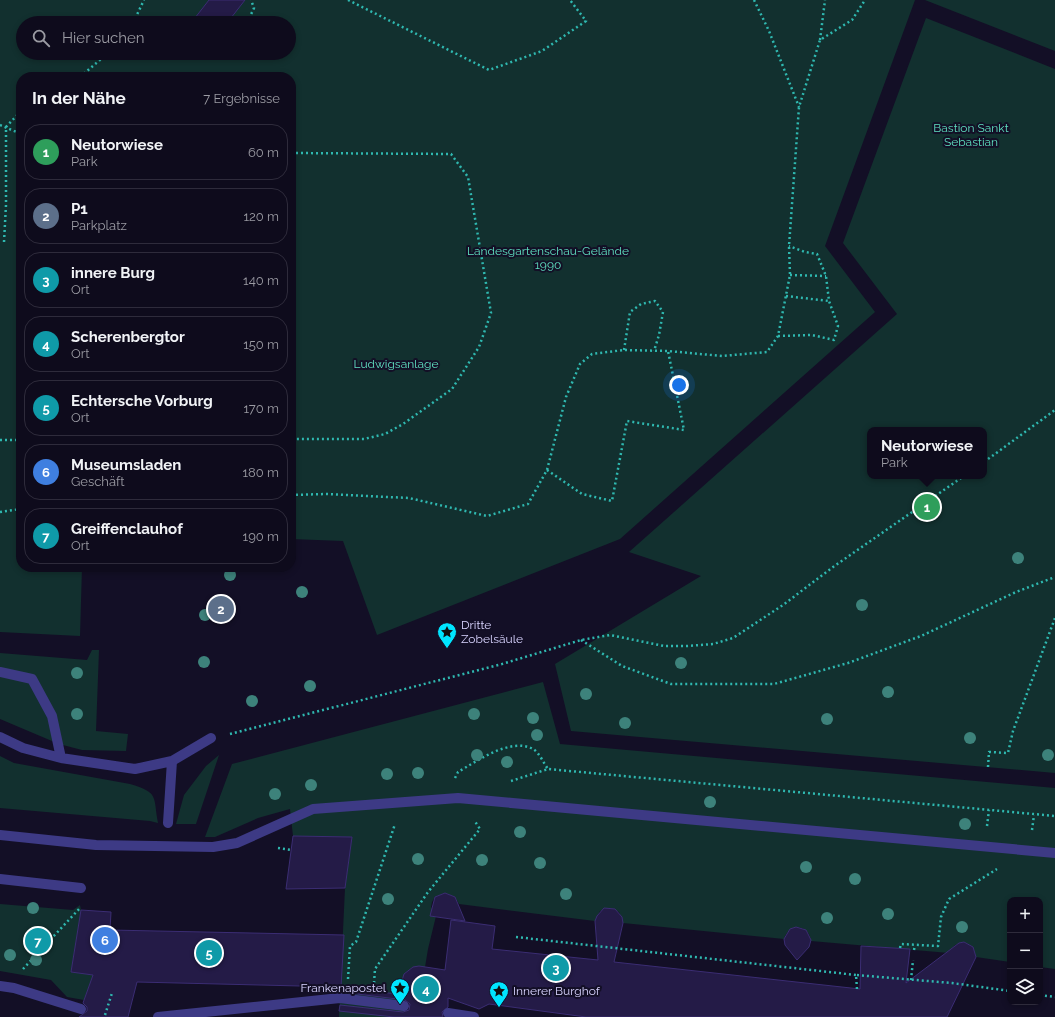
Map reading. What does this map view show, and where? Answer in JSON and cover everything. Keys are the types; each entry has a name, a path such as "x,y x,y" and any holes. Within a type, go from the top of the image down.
{"street":[{"path":"0,672 32,679 52,716 61,758"},
{"path":"0,737 23,748 61,758 135,768 172,762 211,738"},
{"path":"168,823 172,762"},
{"path":"0,835 96,845 213,848 238,843 313,809 458,798 1055,853"},
{"path":"0,879 81,888"},
{"path":"0,986 14,988 81,1009"},
{"path":"158,1017 340,998 404,1006"},
{"path":"448,1013 474,1017"}],"path":[{"path":"136,16 144,0"},
{"path":"250,16 254,8 251,0"},
{"path":"348,0 489,70 542,51 586,21 570,0"},
{"path":"754,0 769,32 799,107"},
{"path":"296,495 326,494 409,498 487,516 528,504 547,470 566,397 580,364 592,354 624,350 654,350 722,356 767,352 778,336 790,275 789,246 799,107 820,40 825,0"},
{"path":"820,40 852,20 865,0"},
{"path":"86,72 100,60"},
{"path":"4,242 6,205 6,127 16,117"},
{"path":"0,125 16,132"},
{"path":"296,153 451,154 468,177 491,313 479,347 452,389 403,424 385,434 364,439 296,439"},
{"path":"778,336 812,335 834,340 838,326 829,301 826,276 817,254 789,246"},
{"path":"790,275 826,276"},
{"path":"786,296 829,301"},
{"path":"624,350 630,312 641,304 655,301 663,312 659,335 654,350"},
{"path":"547,470 582,494 612,501 627,421 684,430 668,351"},
{"path":"987,460 1055,410"},
{"path":"0,440 16,440"},
{"path":"211,738 502,664 581,640 610,635 664,646 687,646 713,644 733,638 783,605 833,567 960,479"},
{"path":"0,512 16,510"},
{"path":"581,640 622,666 671,684 774,684 848,663 921,636 1016,592 1055,577"},
{"path":"988,767 989,752 1008,753 1013,731 1055,618"},
{"path":"374,985 375,969 428,892 480,829 458,798 452,782 458,772 494,752 518,745 534,749 548,769"},
{"path":"503,784 548,769 1055,816"},
{"path":"347,982 350,946 356,942 359,935 402,802"},
{"path":"900,948 901,944 938,946 941,917 949,900 1003,865 1007,857 1008,849"},
{"path":"14,988 17,974 84,904"},
{"path":"516,937 1007,991"},
{"path":"914,950 915,945"},
{"path":"911,980 913,960"},
{"path":"856,975 857,989"},
{"path":"106,1015 112,993"},
{"path":"1043,995 1055,997"}],"green space":[{"name":"Landesgartenschau-Gelände 1990","path":"0,0 915,0 825,246 875,312 620,539 377,635 343,541 296,539 296,72 16,72 16,572 82,572 80,636 0,632"},
{"path":"925,0 1055,0 1055,51"},
{"name":"Bastion Sankt Sebastian","path":"926,18 1055,69 1055,773 571,731 555,664 701,576 629,552 897,314 843,243"},
{"path":"92,650 99,650 96,731 128,734 126,751 82,750 59,744 0,719 0,653 87,660"},
{"path":"543,682 560,744 1055,788 1055,969 1043,967 1043,897 1007,897 1007,962 976,957 973,947 964,942 955,945 949,953 811,941 807,931 799,928 790,930 784,939 623,923 619,912 610,908 600,911 595,921 459,904 455,897 445,893 435,897 432,902 431,907 436,916 425,967 413,967 404,974 406,992 403,1017 339,1017 345,888 352,837 293,836 290,809 258,818 215,837 205,837 232,764"},
{"path":"219,755 196,824 176,824 184,795 206,766"},
{"path":"0,756 14,763 130,784 139,787 146,790 153,796 158,823 150,821 0,808"},
{"path":"0,904 73,910 80,905 81,910 71,972 93,975 84,1000 67,997 51,980 0,971"}],"building":[{"path":"209,0 245,0 232,16 196,16"},
{"path":"293,836 352,837 345,888 286,889"},
{"path":"445,893 455,897 465,921 430,916 435,897"},
{"path":"604,908 615,909 622,917 623,923 614,962 860,989 861,946 910,949 906,983 959,943 964,942 973,947 976,957 947,1017 586,1017 489,1004 479,1009 448,998 448,1007 442,1012 443,1017 394,1017 339,1011 340,1005 403,1012 409,1010 410,1004 405,1000 341,992 341,988 398,994 404,974 413,967 419,966 445,970 451,920 495,926 492,949 598,960 595,921 597,916"},
{"path":"81,910 111,912 110,930 344,935 341,987 137,982 128,1017 79,1017 87,1011 87,1007 83,1003 93,975 71,972"},
{"path":"796,927 806,930 811,940 809,947 797,960 785,945 784,939 790,929"}],"place":[{"name":"Neutorwiese","path":"927,507"},
{"name":"P1","path":"221,609"},
{"name":"Dritte Zobelsäule","path":"447,649"},
{"name":"Museumsladen","path":"105,940"},
{"name":"Greiffenclauhof","path":"38,941"},
{"name":"Echtersche Vorburg","path":"209,953"},
{"name":"innere Burg","path":"556,968"},
{"name":"Scherenbergtor","path":"426,989"},
{"name":"Frankenapostel","path":"400,1005"},
{"name":"Innerer Burghof","path":"499,1008"}],"park label":[{"name":"Ludwigsanlage","path":"396,364"}]}
